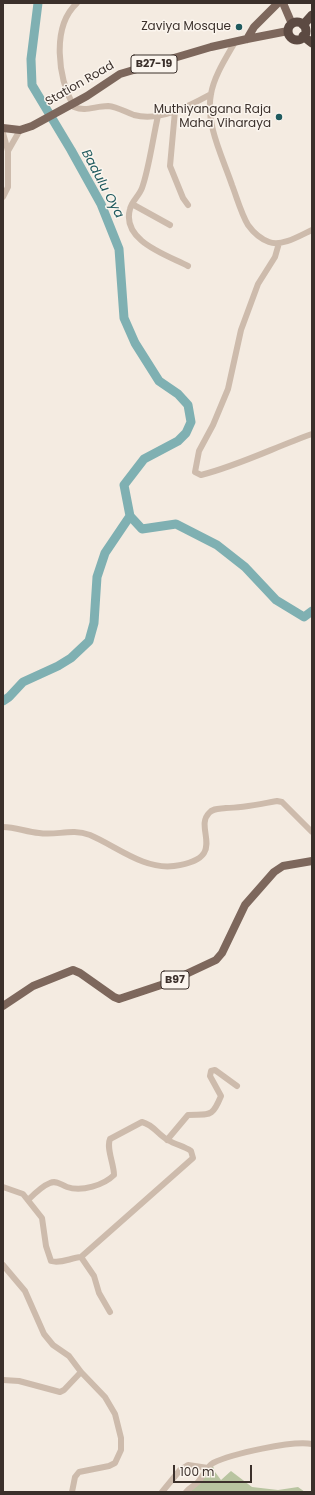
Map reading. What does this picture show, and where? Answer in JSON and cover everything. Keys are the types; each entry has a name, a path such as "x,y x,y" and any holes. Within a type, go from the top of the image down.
{"highway":[{"path":"303,25 312,15"},
{"path":"298,22 303,25 305,32 299,39 294,39 290,36 290,28 298,22"},
{"path":"303,36 312,43"}],"main road":[{"path":"247,39 254,27 278,3"},
{"path":"283,3 290,28"},
{"name":"Station Road","path":"20,130 71,105 120,74 290,28"},
{"path":"3,128 20,130"},
{"name":"B97","path":"3,1006 33,986 73,970 119,999 167,983 187,974 220,956 245,905 274,872 283,866 312,861"}],"street":[{"path":"77,3 69,10 62,27 59,55 71,105 82,110 109,106 121,108 134,115 158,116 174,111 211,94"},
{"path":"235,42 220,68 211,94 210,110 214,134 242,212 248,225 259,236 270,243 279,243 312,230"},
{"path":"174,111 170,166 183,198 188,205"},
{"path":"158,116 142,188 129,211 129,221 135,236 147,245 188,266"},
{"path":"8,151 20,130"},
{"path":"3,134 8,151 8,187 3,197"},
{"path":"132,204 170,226"},
{"path":"279,243 275,257 258,284 241,330 228,389 214,425 199,451 195,472 201,475 214,472 264,454 281,445 312,434"},
{"path":"3,827 12,827 40,834 73,831 89,835 136,858 160,867 192,862 201,857 206,850 208,841 204,825 206,817 209,812 216,809 243,808 277,801 282,802 312,832"},
{"path":"167,1140 188,1115 208,1114 215,1111 221,1096 210,1076 211,1071 216,1070 237,1086"},
{"path":"3,1187 23,1194 42,1218 46,1246 51,1261 58,1263 71,1258 81,1257 193,1158 191,1151 184,1146 167,1140 150,1124 142,1122 110,1140 108,1146 114,1164 114,1175 108,1182 93,1186 68,1188 57,1182 50,1182 28,1200"},
{"path":"81,1257 94,1276 99,1292 110,1312"},
{"path":"3,1265 25,1291 44,1334 53,1345 69,1356 81,1372 105,1397 115,1414 121,1438 121,1450 115,1463 109,1466 80,1472 75,1477 72,1492"},
{"path":"3,1380 19,1381 60,1392 81,1372"},
{"path":"186,1492 197,1483 212,1464 256,1450 306,1443 312,1444"},
{"path":"162,1492 180,1470 188,1465 208,1468"}],"green space":[{"path":"212,1463 215,1472 221,1480 231,1471 252,1487 278,1490 298,1487 305,1492 186,1492"}],"waterway":[{"name":"Badulu Oya","path":"38,3 31,59 32,85 101,204 119,249 124,318 135,343 159,381 178,394 188,405 191,422 186,433 178,441 144,459 124,485 130,516 142,529 176,524 217,545 245,567 276,600 304,617 312,611"},
{"path":"3,701 9,697 23,682 58,666 71,658 89,641 94,623 97,577 105,553 130,516"}],"place":[{"name":"Zaviya Mosque","path":"239,27"},
{"name":"Muthiyangana Raja Maha Viharaya","path":"279,117"}]}
